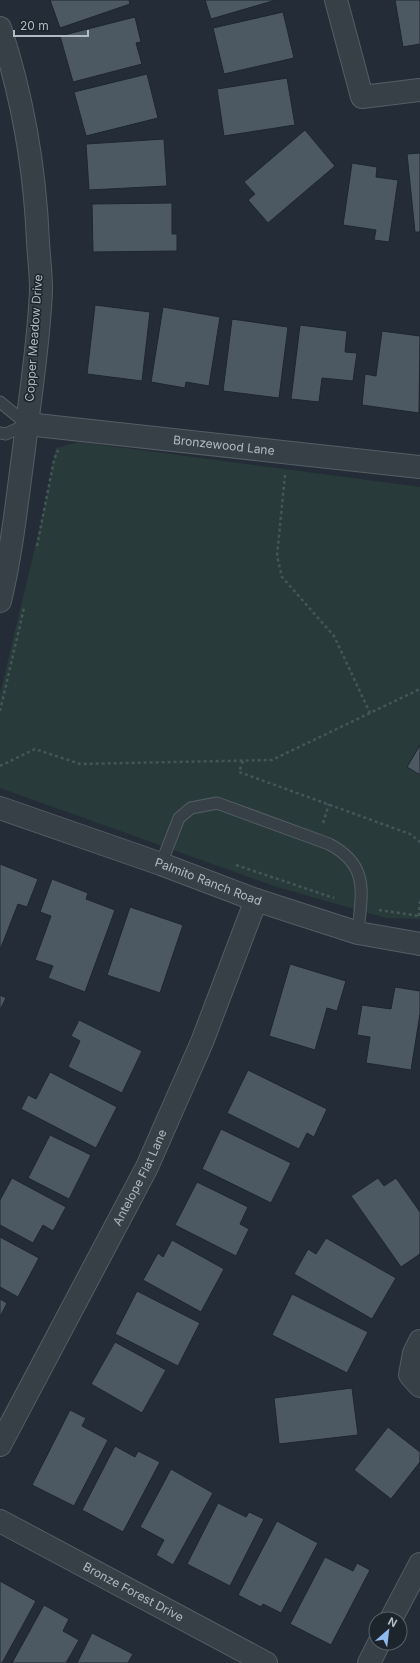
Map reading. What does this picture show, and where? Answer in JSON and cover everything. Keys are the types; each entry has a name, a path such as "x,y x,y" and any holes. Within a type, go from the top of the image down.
{"street":[{"path":"336,0 362,97 420,90"},
{"name":"Copper Meadow Drive","path":"0,28 12,65 25,119 33,174 38,227 41,289 35,360 14,525 0,601"},
{"name":"Bronzewood Lane","path":"27,424 420,467"},
{"name":"Palmito Ranch Road","path":"0,808 162,864 256,900 358,933 420,944"},
{"name":"Antelope Flat Lane","path":"0,1445 150,1160 202,1042 256,900"},
{"path":"420,1341 414,1353 410,1375 420,1386"},
{"name":"Bronze Forest Drive","path":"0,1521 266,1663"},
{"path":"395,1611 420,1564"},
{"path":"369,1663 375,1651"}],"lane":[{"path":"0,402 27,424 6,434 0,433"},
{"path":"162,864 179,818 191,808 217,803 329,844 342,851 354,864 361,878 358,933"}],"path":[{"path":"36,552 54,460 59,449"},
{"path":"277,474 292,476"},
{"path":"285,475 277,556 282,577 334,636 370,713"},
{"path":"0,711 25,606"},
{"path":"0,766 35,749 80,764 272,760 420,689"},
{"path":"243,761 239,772 410,834 420,842"},
{"path":"230,863 360,907 420,916 420,900"}],"green space":[{"path":"79,442 420,487 420,919 386,918 277,887 0,788 0,694 44,510 56,448"}],"building":[{"path":"50,0 129,0 130,4 60,28"},
{"path":"205,0 276,0 211,19"},
{"path":"395,0 420,0 420,44 403,47"},
{"path":"283,12 294,58 224,74 213,28"},
{"path":"135,17 141,42 136,43 142,64 73,82 60,36"},
{"path":"147,74 158,118 86,136 74,92"},
{"path":"287,78 295,125 224,136 217,89"},
{"path":"305,130 335,166 268,223 248,200 255,194 244,182"},
{"path":"164,139 167,186 89,190 86,144"},
{"path":"420,153 420,232 415,232 407,154"},
{"path":"352,163 377,167 376,177 398,180 389,242 374,240 376,230 343,225"},
{"path":"172,203 172,234 177,234 177,251 93,252 92,204"},
{"path":"95,305 150,312 142,381 87,374"},
{"path":"163,307 220,317 209,386 186,382 185,388 151,382"},
{"path":"232,319 288,327 279,398 223,391"},
{"path":"300,325 347,331 345,352 357,353 353,381 322,378 319,402 291,399"},
{"path":"382,331 420,336 419,413 362,405 365,374 376,376"},
{"path":"420,745 420,775 407,767"},
{"path":"0,864 38,879 27,907 18,904 0,950"},
{"path":"52,879 88,893 86,899 115,910 85,992 48,978 53,966 35,960 51,916 40,912"},
{"path":"130,907 183,925 160,993 107,975"},
{"path":"290,964 346,981 337,1011 327,1008 315,1050 269,1036"},
{"path":"395,987 420,991 420,1014 411,1070 366,1063 370,1037 357,1035 362,1005 391,1009"},
{"path":"0,995 6,998 0,1010"},
{"path":"79,1020 142,1051 122,1093 68,1067 80,1041 71,1036"},
{"path":"248,1070 327,1109 314,1137 307,1133 299,1149 227,1113"},
{"path":"50,1072 117,1107 96,1148 21,1109 28,1095 36,1099"},
{"path":"221,1129 291,1163 271,1203 202,1169"},
{"path":"50,1135 91,1155 69,1199 28,1178"},
{"path":"12,1178 66,1207 53,1231 43,1225 33,1243 0,1225 0,1200"},
{"path":"378,1178 384,1186 396,1178 420,1212 420,1254 401,1267 351,1196"},
{"path":"197,1182 248,1207 240,1224 249,1229 236,1256 175,1225"},
{"path":"0,1237 39,1258 18,1297 0,1287"},
{"path":"326,1238 396,1278 372,1319 294,1274 308,1249 316,1254"},
{"path":"172,1240 224,1269 201,1312 143,1280 158,1253 163,1257"},
{"path":"137,1291 200,1323 178,1366 115,1334"},
{"path":"292,1294 368,1332 347,1373 272,1335"},
{"path":"0,1299 7,1303 0,1317"},
{"path":"115,1342 166,1370 142,1413 91,1384"},
{"path":"352,1388 358,1435 279,1444 274,1398"},
{"path":"70,1410 86,1418 82,1426 108,1440 74,1506 32,1485"},
{"path":"388,1427 420,1452 420,1462 391,1499 354,1470"},
{"path":"115,1446 135,1457 138,1451 160,1462 123,1532 82,1510"},
{"path":"171,1469 213,1493 173,1565 156,1555 164,1540 140,1527"},
{"path":"218,1503 246,1517 249,1512 264,1519 230,1586 187,1564"},
{"path":"277,1521 318,1543 281,1613 263,1604 261,1607 238,1595"},
{"path":"325,1557 353,1571 357,1563 370,1570 331,1645 290,1624"},
{"path":"0,1581 36,1601 2,1663 0,1663"},
{"path":"44,1605 69,1619 63,1631 79,1640 66,1663 12,1663"},
{"path":"92,1633 133,1654 128,1663 77,1663"}]}
